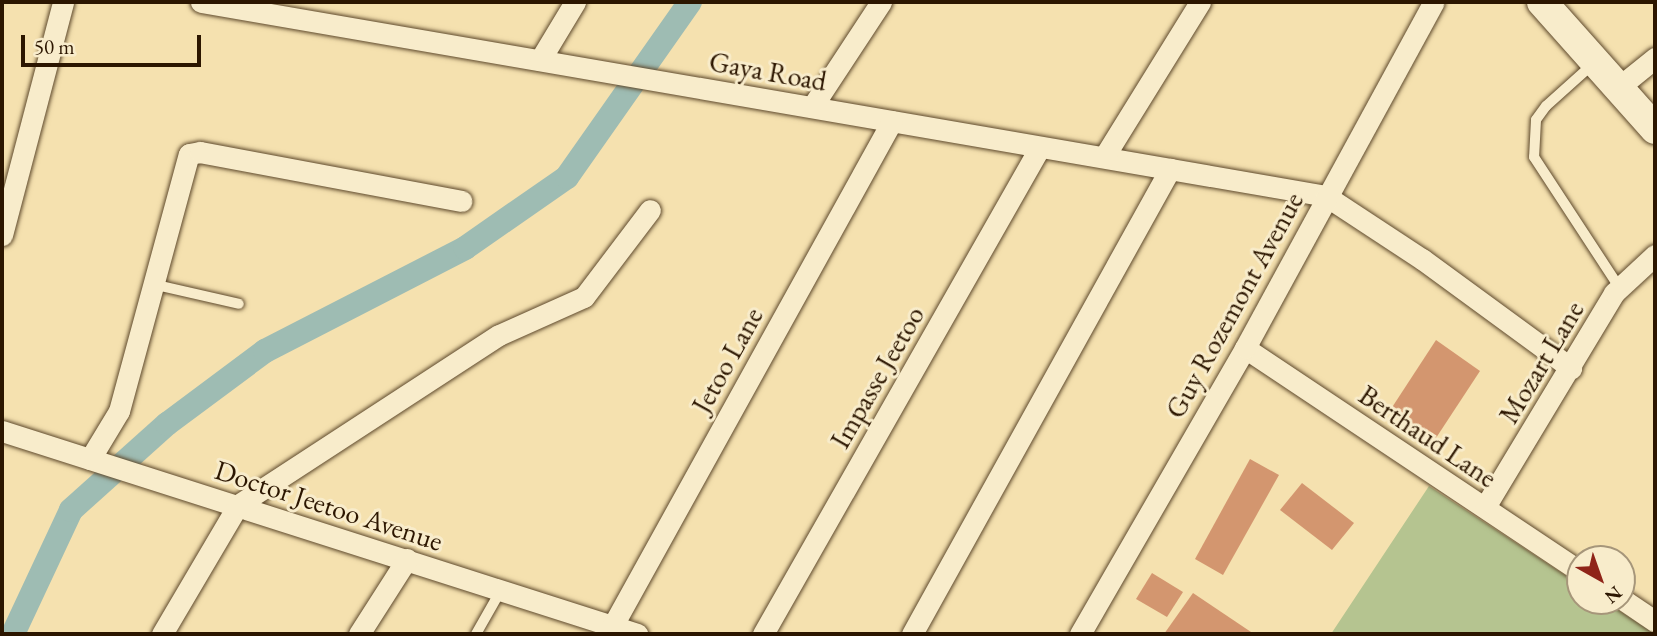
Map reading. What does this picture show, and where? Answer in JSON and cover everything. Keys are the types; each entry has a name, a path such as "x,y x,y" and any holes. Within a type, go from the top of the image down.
{"street":[{"path":"2,235 63,2"},
{"name":"Gaya Road","path":"201,2 1326,196"},
{"path":"541,60 575,2"},
{"path":"812,107 881,2"},
{"path":"1104,158 1200,2"},
{"name":"Guy Rozemont Avenue","path":"1080,634 1245,348 1434,2"},
{"path":"1542,2 1655,129"},
{"path":"1619,87 1655,58"},
{"name":"Jetoo Lane","path":"623,631 892,121"},
{"name":"Impasse Jeetoo","path":"763,634 1040,147"},
{"path":"91,459 119,411 189,153 207,153 461,201"},
{"path":"912,634 1170,169"},
{"path":"1326,196 1422,259 1571,368"},
{"path":"162,634 238,505 499,335 584,298 650,210"},
{"name":"Mozart Lane","path":"1485,507 1619,287 1655,255"},
{"name":"Berthaud Lane","path":"1245,348 1566,562"},
{"name":"Doctor Jeetoo Avenue","path":"2,431 407,559 623,631"},
{"path":"359,634 407,559"},
{"path":"1636,608 1655,621"}],"lane":[{"path":"1596,61 1545,106 1536,120 1534,157 1619,287"},
{"path":"152,284 239,304"},
{"path":"476,634 501,590"}],"green space":[{"path":"1429,486 1566,576 1566,615 1626,615 1655,634 1331,634"}],"building":[{"path":"1436,340 1480,371 1434,441 1389,412"},
{"path":"1250,459 1279,475 1223,575 1195,559"},
{"path":"1302,483 1354,523 1332,550 1280,510"},
{"path":"1152,573 1183,592 1167,617 1136,599"},
{"path":"1193,593 1254,634 1164,634"}],"waterway":[{"path":"13,634 71,510 167,424 265,351 465,248 567,177 690,2"}]}
